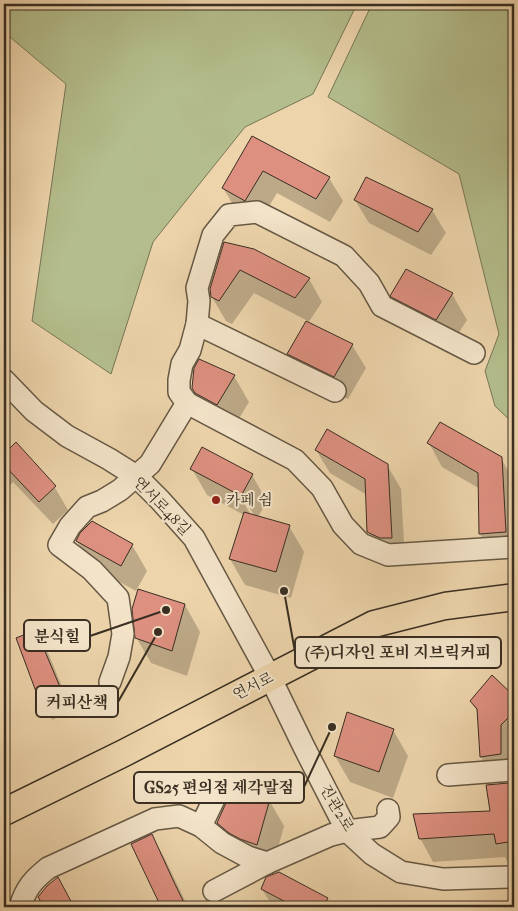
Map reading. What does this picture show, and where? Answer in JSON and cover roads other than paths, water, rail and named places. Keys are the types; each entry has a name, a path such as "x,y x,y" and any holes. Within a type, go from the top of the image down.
{"main road":[{"name":"연서로","path":"4,812 124,753 374,624 445,606 514,597"}],"street":[{"path":"474,353 382,306 368,283 344,256 258,212 230,215 213,235 197,288 199,301 197,324 190,350 182,364 179,392 187,403 295,460 322,488 343,525 362,544 388,555 514,547"},
{"path":"197,324 335,391"},
{"name":"연서로48길","path":"4,380 34,411 67,436 136,476 160,500 194,538 270,677"},
{"path":"110,682 119,657 123,634 118,598 92,570 58,545 70,526 87,506 102,501 120,490 150,464 187,403"},
{"name":"진관2로","path":"270,677 347,831 372,854 401,872 443,880 514,877"},
{"path":"448,775 514,770"},
{"path":"201,826 218,791"},
{"path":"214,891 267,863 331,834 380,827 389,817 388,810"},
{"path":"20,907 24,893 34,879 48,868 155,819 179,816 201,826 222,843 248,857 267,863"}],"place":[{"name":"카페 쉼","path":"216,500"},
{"name":"(주)디자인 포비 지브릭커피","path":"284,591"},
{"name":"분식힐","path":"166,610"},
{"name":"커피산책","path":"158,632"},
{"name":"GS25 편의점 제각말점","path":"332,727"}]}
